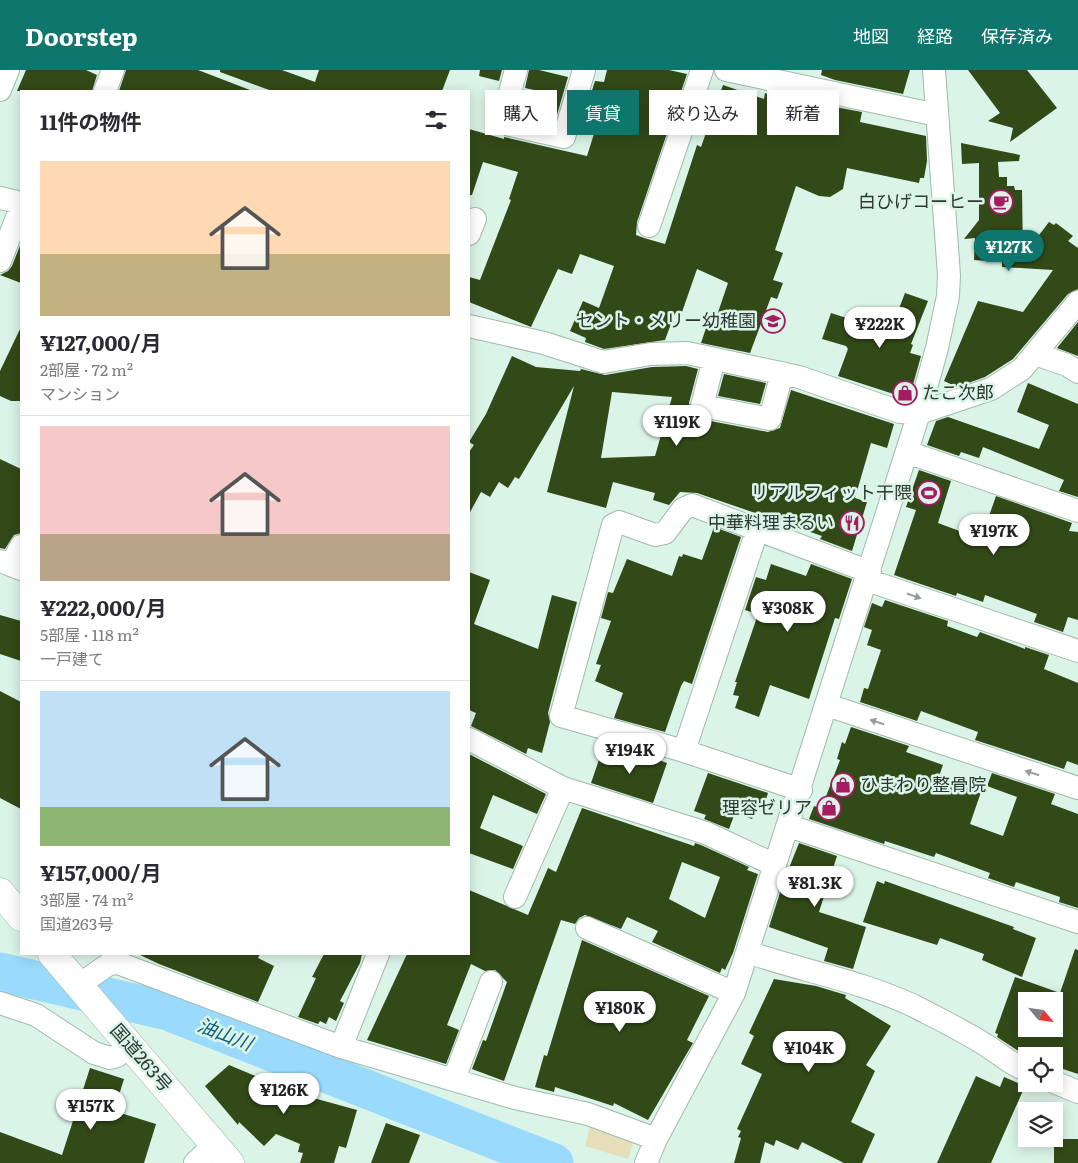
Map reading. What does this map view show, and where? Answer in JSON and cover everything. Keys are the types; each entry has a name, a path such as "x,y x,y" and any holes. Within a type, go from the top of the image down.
{"highway":[{"name":"国道263号","path":"54,957 222,1154"}],"street":[{"path":"0,90 8,70"},
{"path":"105,90 113,70"},
{"path":"516,70 504,114 510,125 564,137 584,70"},
{"path":"649,226 702,70"},
{"path":"726,70 937,115"},
{"path":"78,985 109,964 118,963 341,1047 515,1098 588,1114 653,1156 734,993 869,576 937,348 948,296 948,275 934,70"},
{"path":"0,198 20,205"},
{"path":"0,261 20,208"},
{"path":"470,326 544,343 603,362 660,354 687,353 799,377 900,412 919,413 991,389 1022,369 1078,302"},
{"path":"1035,354 1067,365 1078,372"},
{"path":"714,359 702,406 770,419 782,373"},
{"path":"907,452 1078,511"},
{"path":"801,790 684,751 562,716 613,525 619,522 655,534 665,533 683,509 692,505 869,576 1078,651"},
{"path":"684,751 757,531"},
{"path":"827,705 1078,788"},
{"path":"470,740 563,788 706,833 774,865"},
{"path":"515,897 563,788"},
{"path":"788,826 1078,922"},
{"path":"587,928 734,993"},
{"path":"747,952 787,966 839,978 912,1006 984,1044 1018,1067"},
{"path":"341,1047 378,955"},
{"path":"454,1079 491,982"},
{"path":"0,1003 36,1015 94,1053 110,1058 117,1056 131,1046"},
{"path":"1063,1086 1078,1092"},
{"path":"195,1163 222,1154"}],"shaded area":[{"path":"590,1127 634,1140 628,1159 585,1146"}],"building":[{"path":"26,70 86,70 97,75 92,90 17,91"},
{"path":"126,70 198,70 250,90 119,90"},
{"path":"220,70 282,70 315,82 319,70 450,70 442,90 269,90 220,72"},
{"path":"480,70 502,70 499,81 479,76"},
{"path":"529,70 539,70 568,77 557,115 557,90 525,88"},
{"path":"607,70 669,70 687,74 682,90 649,90 649,135 666,135 637,222 636,235 644,238 665,244 697,145 701,147 705,135 757,135 757,97 764,99 765,93 767,94 767,135 839,135 839,108 862,112 860,122 926,136 927,161 924,178 920,178 919,183 847,168 843,189 830,197 819,196 796,186 775,250 783,253 773,280 783,283 777,299 771,297 750,353 701,343 706,328 712,330 728,283 697,269 681,315 675,313 665,340 604,349 585,342 586,338 570,331 583,301 599,308 614,266 580,254 572,274 558,269 531,327 470,302 470,277 480,280 511,200 509,199 518,172 483,162 472,195 470,195 470,129 485,135 504,139 504,137 587,156 594,135 639,135 639,90 592,90 595,81 604,82"},
{"path":"822,70 910,70 903,94 835,80 821,75"},
{"path":"968,70 1027,70 1057,108 1010,142 1013,128 988,121 1000,113"},
{"path":"723,85 738,90 721,90"},
{"path":"961,143 1020,155 1019,161 998,162 999,177 1007,177 1007,186 1014,186 1015,190 1022,190 1023,256 1049,222 1054,225 1056,223 1073,236 1068,241 1078,248 1078,289 1068,294 1013,359 985,377 957,387 944,381 978,301 1023,312 1053,270 1002,267 1002,262 974,260 975,238 964,239 979,220 979,163 962,164"},
{"path":"20,246 20,283 0,275 8,271"},
{"path":"905,293 928,301 911,344 913,345 910,353 921,356 909,399 838,376 848,349 846,346 822,339 831,313 890,332"},
{"path":"1078,322 1078,356 1057,348"},
{"path":"20,329 20,401 11,401 0,396 0,371"},
{"path":"512,356 536,367 580,371 581,369 605,375 652,367 686,366 698,369 689,403 693,415 700,419 768,432 780,428 791,390 894,424 887,448 871,443 855,498 867,502 852,551 820,539 822,536 697,493 680,492 669,505 653,500 655,493 613,482 606,508 547,492 574,386 519,479 515,477 508,488 499,482 490,497 481,492 470,512 470,451 474,445 470,440 486,414","holes":["612,392 672,397 655,456 601,458"]},
{"path":"724,374 766,383 760,404 718,396"},
{"path":"1028,383 1078,404 1078,497 1059,491 1064,480 983,447 979,458 961,452 959,456 927,445 936,421 948,417 1039,449 1049,425 1017,412"},
{"path":"0,459 20,469 20,533 14,535 5,549 0,548"},
{"path":"919,470 951,481 938,523 981,539 996,496 1072,523 1069,531 1078,532 1078,620 1068,617 1063,632 1034,622 1037,614 985,595 983,602 957,593 956,596 894,575 916,510 906,507"},
{"path":"714,527 741,537 692,684 684,681 681,686 665,732 614,718 623,693 595,681 601,665 596,664 611,621 601,618 608,592 613,593 627,559 672,576 679,556 682,557 683,554 702,560"},
{"path":"771,564 806,576 811,564 852,579 839,619 835,618 809,699 770,685 759,717 735,708 739,696 733,695 737,682 735,682 758,614 745,610 756,577 766,580"},
{"path":"470,572 490,580 474,624 538,649 552,595 577,602 548,713 550,722 542,753 528,748 526,754 471,726 476,713 470,710"},
{"path":"885,600 948,621 947,626 977,637 980,632 1025,649 1025,647 1049,655 1044,669 1078,683 1078,765 1067,761 1064,769 975,740 978,732 921,711 917,721 860,702 864,688 868,689 881,650 867,645 872,630 864,627 872,603 882,607"},
{"path":"0,615 20,621 20,661 0,654"},
{"path":"0,691 20,701 20,808 0,798"},
{"path":"851,727 909,746 906,752 943,765 939,776 981,792 970,824 1003,836 1017,797 987,786 992,773 1055,794 1051,804 1078,814 1078,908 1059,902 1060,897 1016,882 1014,887 988,878 990,873 936,853 934,857 885,841 884,844 809,819 814,806 820,808 823,799 825,799 840,760 837,759 842,742 845,744"},
{"path":"602,751 636,761 639,752 657,757 656,759 667,763 653,803 591,783"},
{"path":"470,755 546,794 537,814 493,795 480,828 523,846 513,869 470,853"},
{"path":"708,773 768,793 764,805 758,803 752,819 735,813 729,829 704,819 706,815 694,811"},
{"path":"582,808 694,846 695,843 701,845 749,867 747,870 758,874 733,953 725,970 722,968 720,973 652,942 658,931 627,917 621,929 585,915 579,918 575,924 561,920 504,1081 472,1069 483,1040 486,1041 507,982 495,970 485,971 471,964 447,1025 459,1030 446,1064 367,1040 407,955 470,955 470,890 528,915 548,868 556,872","holes":["682,862 720,877 705,918 669,899"]},
{"path":"799,843 837,856 819,912 866,927 853,969 824,961 828,948 769,927 783,883"},
{"path":"877,881 884,884 885,881 1014,927 1013,929 1036,938 1022,977 982,960 984,954 940,938 937,945 863,922"},
{"path":"582,940 709,996 687,1040 693,1043 648,1120 614,1103 613,1106 555,1087 554,1092 535,1087 544,1055 547,1056"},
{"path":"1075,949 1078,950 1078,1074 1063,1069 1063,1047 1018,1047 1018,1051 997,1037 998,1034 995,1033 1015,977 1057,992 1018,992 1018,1038 1062,1038 1063,992 1060,992"},
{"path":"140,955 260,955 258,958 274,966 258,1002"},
{"path":"323,955 362,955 360,963 340,1001 344,1003 336,1021 329,1017 326,1024 320,1021 318,1024 298,1017 316,978 312,977"},
{"path":"774,979 816,986 846,995 845,998 891,1026 866,1065 875,1071 851,1122 875,1134 862,1163 844,1163 802,1142 798,1150 776,1140 774,1146 765,1142 760,1163 734,1163 741,1138 738,1137 741,1131 737,1129 762,1074 741,1064 754,1036 749,1033"},
{"path":"229,1065 299,1094 357,1110 346,1148 339,1146 334,1163 300,1163 303,1153 298,1152 300,1144 276,1134 264,1146 239,1122 238,1125 205,1086"},
{"path":"90,1068 124,1079 114,1111 156,1124 144,1163 0,1163 0,1132 62,1155"},
{"path":"976,1076 1000,1087 1004,1077 1018,1083 1018,1092 1022,1092 991,1163 937,1163"},
{"path":"386,1123 420,1135 409,1163 371,1163"},
{"path":"1063,1139 1078,1139 1078,1163 1054,1163 1054,1147 1063,1147"}],"waterway":[{"name":"油山川","path":"0,972 168,1011 554,1163"}],"place":[{"name":"白ひげコーヒー","path":"1001,202"},
{"name":"セント・メリー幼稚園","path":"773,321"},
{"name":"たこ次郎","path":"905,393"},
{"name":"リアルフィット干隈","path":"929,493"},
{"name":"中華料理まるい","path":"852,523"},
{"name":"ひまわり整骨院","path":"843,785"},
{"name":"理容ゼリア","path":"829,808"}]}
